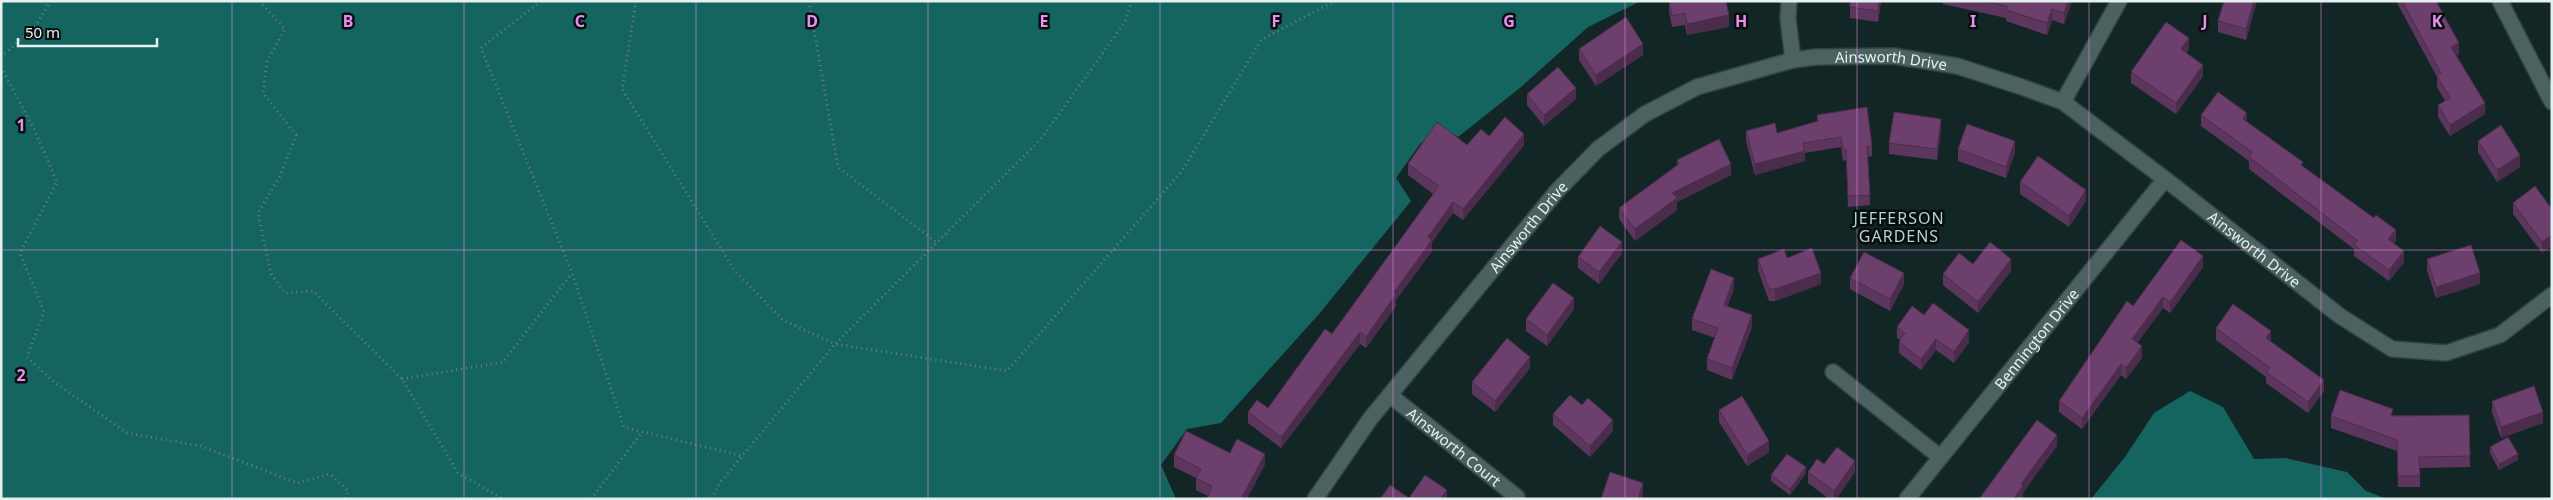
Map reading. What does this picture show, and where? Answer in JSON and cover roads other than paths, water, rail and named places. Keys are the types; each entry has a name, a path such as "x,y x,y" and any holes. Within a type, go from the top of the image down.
{"street":[{"path":"1789,1 1788,20 1792,60"},
{"path":"2063,102 2118,1"},
{"path":"2500,1 2552,102"},
{"name":"Ainsworth Drive","path":"1315,499 1370,420 1557,191 1598,149 1645,114 1697,87 1792,60 1816,57 1893,56 1956,66 2022,86 2063,102 2166,179 2340,316 2392,349 2446,353 2500,335 2552,295"},
{"name":"Bennington Drive","path":"1908,499 2166,179"},
{"path":"1833,372 1940,457"},
{"name":"Ainsworth Court","path":"1391,396 1517,497"}],"district":[{"name":"JEFFERSON GARDENS","path":"1899,227"}]}
